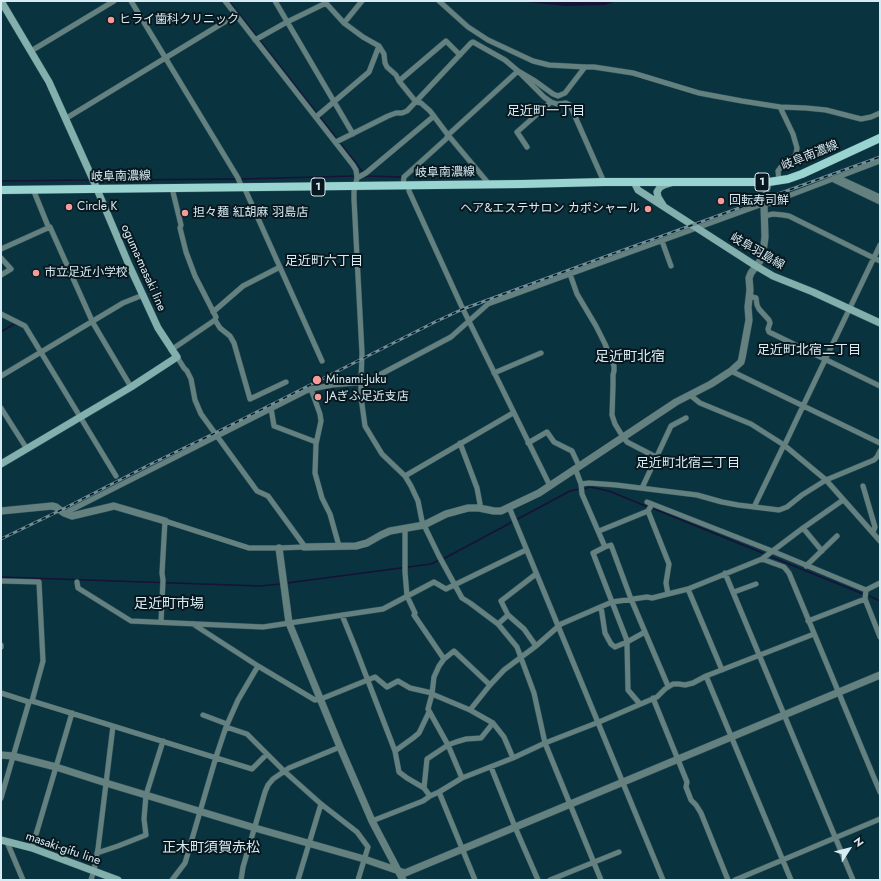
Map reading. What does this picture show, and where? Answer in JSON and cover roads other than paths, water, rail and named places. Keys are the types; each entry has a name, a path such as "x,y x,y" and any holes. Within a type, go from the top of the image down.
{"main road":[{"name":"oguma-masaki line","path":"1,1 49,82 158,328 177,357"},
{"name":"岐阜南濃線","path":"1,190 243,188 357,182 406,186 677,181 768,182 788,179 802,174 880,138"},
{"path":"664,207 658,198 657,192 664,184 677,181"},
{"name":"岐阜羽島線","path":"634,182 638,190 773,276 849,308 880,324"},
{"path":"1,464 131,387 177,357"},
{"name":"masaki-gifu line","path":"4,841 32,848 118,880"}],"street":[{"path":"31,51 114,1"},
{"path":"131,1 238,178 322,361"},
{"path":"225,1 336,142 356,170 357,182 354,191 354,199 362,353 361,397 365,426 382,454 405,476 411,486 418,501 422,521 462,598 498,624 517,647 534,693 545,743 601,880"},
{"path":"275,1 352,134"},
{"path":"344,24 362,1"},
{"path":"439,1 468,27 488,40 533,61 549,65 594,67 633,73 699,92 742,101 780,107 826,110 861,119 871,117 880,112"},
{"path":"255,40 325,2 344,24 379,46 384,54 387,67 396,75 416,102 421,103 430,111 489,184"},
{"path":"66,119 236,15"},
{"path":"399,81 446,41 460,55"},
{"path":"336,142 388,116 407,111 473,42 505,60 551,102 557,104 566,102 570,105 604,182"},
{"path":"316,117 369,72 379,46"},
{"path":"518,71 535,80 553,94 558,96 565,93 585,67"},
{"path":"518,71 404,177 406,186 468,321 550,486"},
{"path":"527,147 517,132 551,102"},
{"path":"779,180 778,171 792,159 796,154 797,148 793,134 780,107"},
{"path":"357,182 434,116"},
{"path":"67,514 69,511 217,435 311,389 332,385 366,382 451,337 488,304 760,205 764,205 880,161"},
{"path":"840,176 841,179 880,197"},
{"path":"834,178 834,180 880,202"},
{"path":"1,511 52,506 69,516 114,506 249,548 280,548 356,546 390,532 424,524 451,512 468,508 501,511 539,493 676,402 724,376 741,362 749,320 749,278 764,252 766,237 764,205 768,182"},
{"path":"172,188 186,252 195,276 216,317 215,320 220,328 230,336 234,343 250,399 286,382"},
{"path":"33,189 48,226 50,227 92,321 131,387"},
{"path":"764,216 773,214 789,216 880,261"},
{"path":"1,249 50,227"},
{"path":"662,241 670,266"},
{"path":"754,507 880,245"},
{"path":"1,258 11,269 1,275"},
{"path":"213,312 243,286 280,267"},
{"path":"570,274 577,294 596,326 614,366 612,415 615,424 627,442 656,458"},
{"path":"1,376 123,303 143,294"},
{"path":"749,296 756,298 759,309 769,320 769,332 880,386"},
{"path":"1,314 25,326 116,476"},
{"path":"171,350 215,320"},
{"path":"494,374 541,353"},
{"path":"177,357 191,379 198,409 257,491 268,496 304,547"},
{"path":"731,371 880,443"},
{"path":"311,389 321,421 316,442 315,472 322,498 330,514 339,546"},
{"path":"690,395 700,403 751,424 784,445 826,480 880,540"},
{"path":"1,408 27,449"},
{"path":"270,408 274,426 316,442"},
{"path":"405,476 513,413"},
{"path":"642,488 672,426 686,418"},
{"path":"528,443 547,432 554,442 572,451 581,484 582,494 605,547"},
{"path":"460,443 477,488 480,504 479,508"},
{"path":"581,484 609,484 697,495 738,506 779,510 787,507 802,495 826,480 874,460 880,451"},
{"path":"863,486 875,527 873,532"},
{"path":"470,710 504,670 536,646 561,624 612,602 647,597 652,598 688,589 762,559 843,500"},
{"path":"668,594 666,583 669,564 648,511 649,503 772,551 866,590 880,583"},
{"path":"509,507 664,880"},
{"path":"598,531 648,511"},
{"path":"161,622 165,522"},
{"path":"405,528 404,572 407,596 415,613 414,616 444,659"},
{"path":"803,528 822,551"},
{"path":"806,566 837,536"},
{"path":"640,704 628,690 626,638 593,553 612,545 631,599 668,686"},
{"path":"280,548 289,623 372,821 403,880"},
{"path":"77,582 78,588 131,621 263,627 383,609 434,582 446,589 526,550"},
{"path":"762,559 784,567 789,573 880,792"},
{"path":"726,573 853,880"},
{"path":"536,574 501,601 508,615 524,629 536,646"},
{"path":"1,581 39,582 43,661 1,798"},
{"path":"734,592 756,584"},
{"path":"688,589 722,670"},
{"path":"866,590 865,599 880,637"},
{"path":"808,621 865,599"},
{"path":"601,607 605,633 610,644 615,647 645,632"},
{"path":"342,615 395,751 399,772 424,788 430,796"},
{"path":"498,624 508,615"},
{"path":"192,624 315,700 321,699 375,677 387,686 398,681 410,688 432,694 470,710 493,723 504,737 513,758"},
{"path":"372,821 423,800 462,778 640,704 657,696 668,686 673,684 689,684 814,634"},
{"path":"462,778 448,745 428,709 434,677 444,659 454,651 490,685"},
{"path":"172,880 185,863 216,757 227,725 238,700 258,666"},
{"path":"1,755 13,756 56,767 106,784 364,859 405,873 880,675"},
{"path":"706,676 791,880"},
{"path":"1,694 72,713 252,769 267,754"},
{"path":"653,698 678,759 691,800 701,813 728,880"},
{"path":"395,751 419,733 429,712"},
{"path":"32,848 72,713"},
{"path":"203,715 247,734 284,771 321,804 357,832 368,847 358,880"},
{"path":"424,788 427,759 448,745 466,739 481,738 493,723"},
{"path":"91,880 97,853 113,726"},
{"path":"97,853 146,835 144,819 146,795 163,741"},
{"path":"241,880 243,867 268,784 289,768 340,747"},
{"path":"491,767 538,880"},
{"path":"439,792 475,880"},
{"path":"298,880 321,804"},
{"path":"735,880 880,819"},
{"path":"4,841 23,880"},
{"path":"550,880 619,852"}],"waterway":[{"path":"229,1 366,176"},
{"path":"44,81 48,88"},
{"path":"58,110 62,119"},
{"path":"1,181 89,180 82,163"},
{"path":"241,179 355,176"},
{"path":"365,176 401,177"},
{"path":"113,180 236,179"},
{"path":"95,180 108,180"},
{"path":"1,332 14,324 18,325"},
{"path":"584,489 590,487 609,491 648,507"},
{"path":"443,559 570,491 580,489"},
{"path":"652,508 765,554"},
{"path":"769,556 863,594"},
{"path":"287,583 431,564 439,560"},
{"path":"1,577 260,586 281,584"},
{"path":"867,595 880,601"}],"railway":[{"path":"1,539 463,309 880,157"}],"place":[{"name":"ヒライ歯科クリニック","path":"111,20"},
{"name":"回転寿司鮮","path":"721,201"},
{"name":"Circle K","path":"69,207"},
{"name":"ヘア&エステサロン カポシャール","path":"648,209"},
{"name":"担々麺 紅胡麻 羽島店","path":"185,213"},
{"name":"市立足近小学校","path":"36,273"},
{"name":"Minami-Juku","path":"317,380"},
{"name":"JAぎふ足近支店","path":"318,397"}],"district":[{"name":"足近町一丁目","path":"546,112"},
{"name":"足近町六丁目","path":"324,262"},
{"name":"足近町北宿二丁目","path":"809,351"},
{"name":"足近町北宿","path":"630,358"},
{"name":"足近町北宿三丁目","path":"688,464"},
{"name":"足近町市場","path":"169,605"},
{"name":"正木町須賀赤松","path":"211,849"}]}
